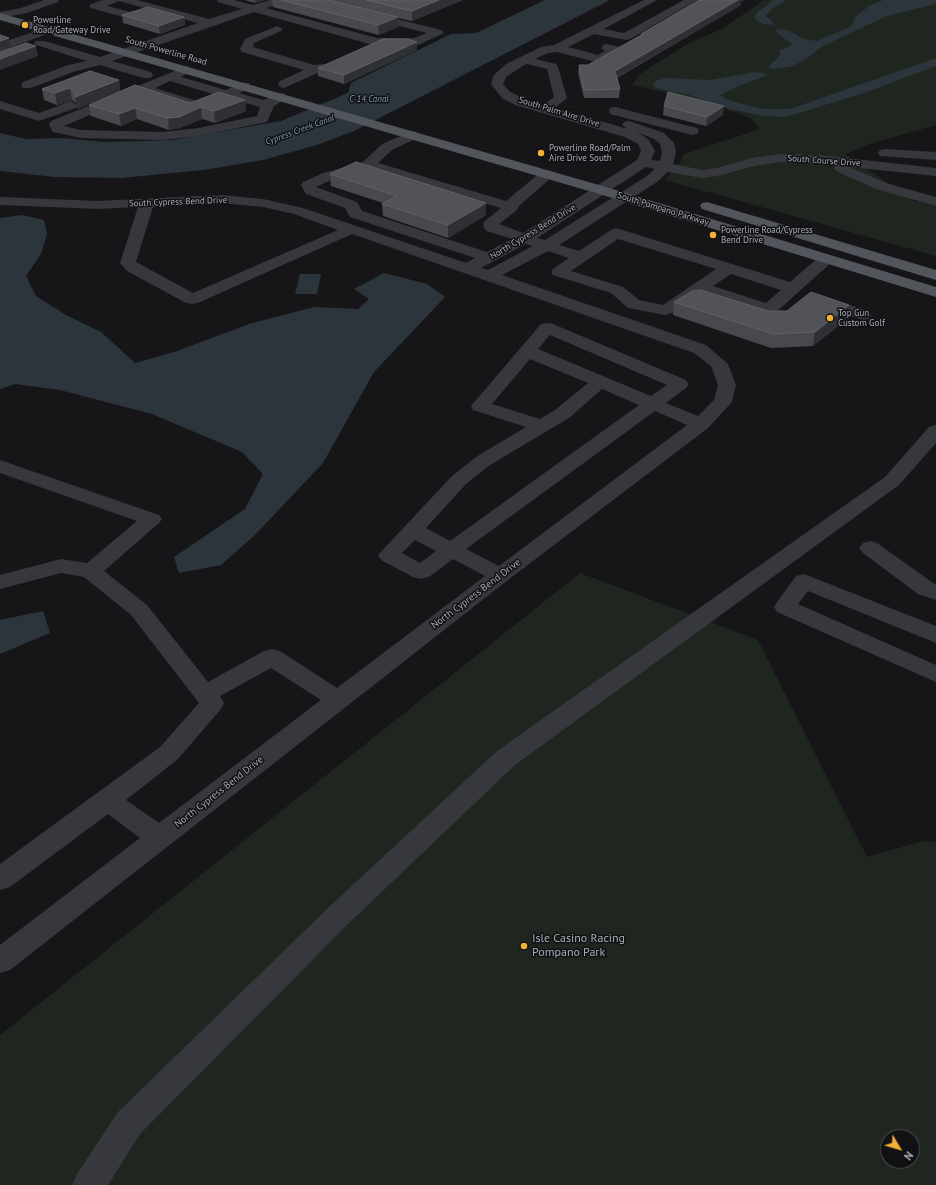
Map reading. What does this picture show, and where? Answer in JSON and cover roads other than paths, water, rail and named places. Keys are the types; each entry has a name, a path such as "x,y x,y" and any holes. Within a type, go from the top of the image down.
{"main road":[{"path":"23,11 44,16"},
{"name":"South Powerline Road","path":"0,16 65,34 125,46 170,71"},
{"name":"South Powerline Road","path":"148,46 167,52"},
{"name":"South Powerline Road","path":"187,70 389,128"},
{"path":"279,82 305,90"},
{"name":"South Pompano Parkway","path":"389,128 547,174 602,182 624,197 936,292"},
{"name":"South Pompano Parkway","path":"617,179 655,191"},
{"name":"South Pompano Parkway","path":"693,202 936,275"}],"street":[{"path":"32,0 5,6 0,15 23,11 54,0"},
{"path":"114,0 95,6 130,16 154,8"},
{"path":"124,0 210,23"},
{"path":"222,0 254,10 377,42 416,42 438,32 361,13"},
{"path":"27,85 72,68 102,61 125,46 148,46 210,23 281,0"},
{"name":"South Palm Aire Drive","path":"652,0 557,48 556,54 530,62 500,75 496,84 506,95 621,127 643,129 659,136 667,144 669,152 665,167"},
{"path":"593,30 626,37 692,0"},
{"path":"232,16 281,30 249,41 246,50 315,69"},
{"path":"0,47 49,30"},
{"path":"6,33 24,38"},
{"path":"0,57 65,34"},
{"path":"557,48 600,59 616,50 573,40"},
{"path":"359,50 377,42"},
{"path":"40,43 147,75"},
{"path":"279,82 332,62"},
{"path":"530,62 552,66 561,98 550,107"},
{"name":"South Palm Aire Drive","path":"530,62 516,82 522,93 550,107"},
{"path":"0,105 39,117 147,75 187,70"},
{"path":"170,71 143,88 56,124 58,129 81,134 163,136 198,132 262,119 268,104"},
{"path":"170,71 227,94 262,104 268,104 283,97"},
{"path":"143,88 201,106 245,86"},
{"path":"615,111 692,131"},
{"path":"621,127 640,117"},
{"name":"South Palm Aire Drive","path":"621,127 643,142 648,151 643,162"},
{"path":"412,135 387,147 368,164 328,176 308,185 311,191 352,205 356,214 489,267"},
{"path":"866,164 880,153 936,156"},
{"name":"South Course Drive","path":"643,162 702,174 718,172 752,162 780,158 866,164 934,174"},
{"path":"832,161 842,169 881,186 936,202"},
{"path":"617,179 643,162"},
{"path":"368,164 512,207 491,223 492,228 581,256"},
{"path":"640,186 665,167"},
{"path":"508,206 519,199 547,174"},
{"name":"North Cypress Bend Drive","path":"489,267 602,182 617,179"},
{"name":"North Cypress Bend Drive","path":"466,269 489,267 548,245 640,186"},
{"name":"South Cypress Bend Drive","path":"0,200 98,205 221,199 264,203 298,211 466,269"},
{"path":"147,202 128,263 133,268 192,299 352,230"},
{"path":"729,268 672,307 665,310 634,304 617,290 559,272 616,233 729,268 863,315"},
{"path":"700,287 769,309 826,259"},
{"name":"North Cypress Bend Drive","path":"0,961 500,575 701,424 723,402 727,385 719,364 711,356 700,349 620,320 489,267"},
{"path":"542,426 480,406 547,328 680,384 421,572 389,555 459,480 483,461 542,426 562,414 600,382"},
{"path":"527,351 701,424"},
{"path":"89,1185 129,1123 338,916 506,758 892,481 936,431"},
{"path":"0,466 152,519 91,571"},
{"path":"413,530 500,575"},
{"path":"870,548 926,589 936,593"},
{"path":"0,582 62,566 91,571 139,610 212,702 203,715 174,748 108,800 0,879"},
{"path":"936,635 804,581 785,607 936,674"},
{"path":"205,694 272,657 338,700"},
{"path":"108,800 160,838"}],"water":[{"name":"C-14 Canal","path":"545,0 610,0 354,131 317,145 263,160 204,170 121,178 55,177 0,171 0,133 26,139 63,138 105,142 173,140 281,121 348,93 351,83 451,34 476,33"},
{"path":"774,0 785,0 783,3 772,8 771,11 767,13 766,16 773,22 772,25 763,24 756,20 755,17 757,12"},
{"path":"883,0 936,0 936,4 887,16 823,46 793,66 774,69 768,67 778,58 780,54 779,51 793,45 777,33 776,30 782,29 790,31 803,39 817,41 852,26 855,17 869,6"},
{"path":"936,58 936,66 864,93 786,117 764,116 730,109 689,95 656,88 653,85 656,81 665,78 710,80 755,72 763,73 767,74 766,76 741,85 720,95 728,100 762,109 790,109"},
{"path":"22,215 44,220 47,234 41,254 26,276 36,296 66,315 101,332 135,363 174,352 249,324 314,307 358,309 369,299 354,289 384,273 427,284 445,297 374,372 323,463 254,536 221,565 179,573 174,557 245,509 263,474 242,452 152,414 60,390 15,384 0,389 0,218"},
{"path":"300,274 321,274 317,294 295,294"},
{"path":"43,611 50,633 0,654 0,620"}],"place":[{"name":"Powerline Road/Gateway Drive","path":"25,25"},
{"name":"Powerline Road/Palm Aire Drive South","path":"541,153"},
{"name":"Powerline Road/Cypress Bend Drive","path":"713,235"},
{"name":"Top Gun Custom Golf","path":"830,318"},
{"name":"Isle Casino Racing Pompano Park","path":"524,946"}],"water label":[{"name":"Cypress Creek Canal","path":"300,130"}]}
